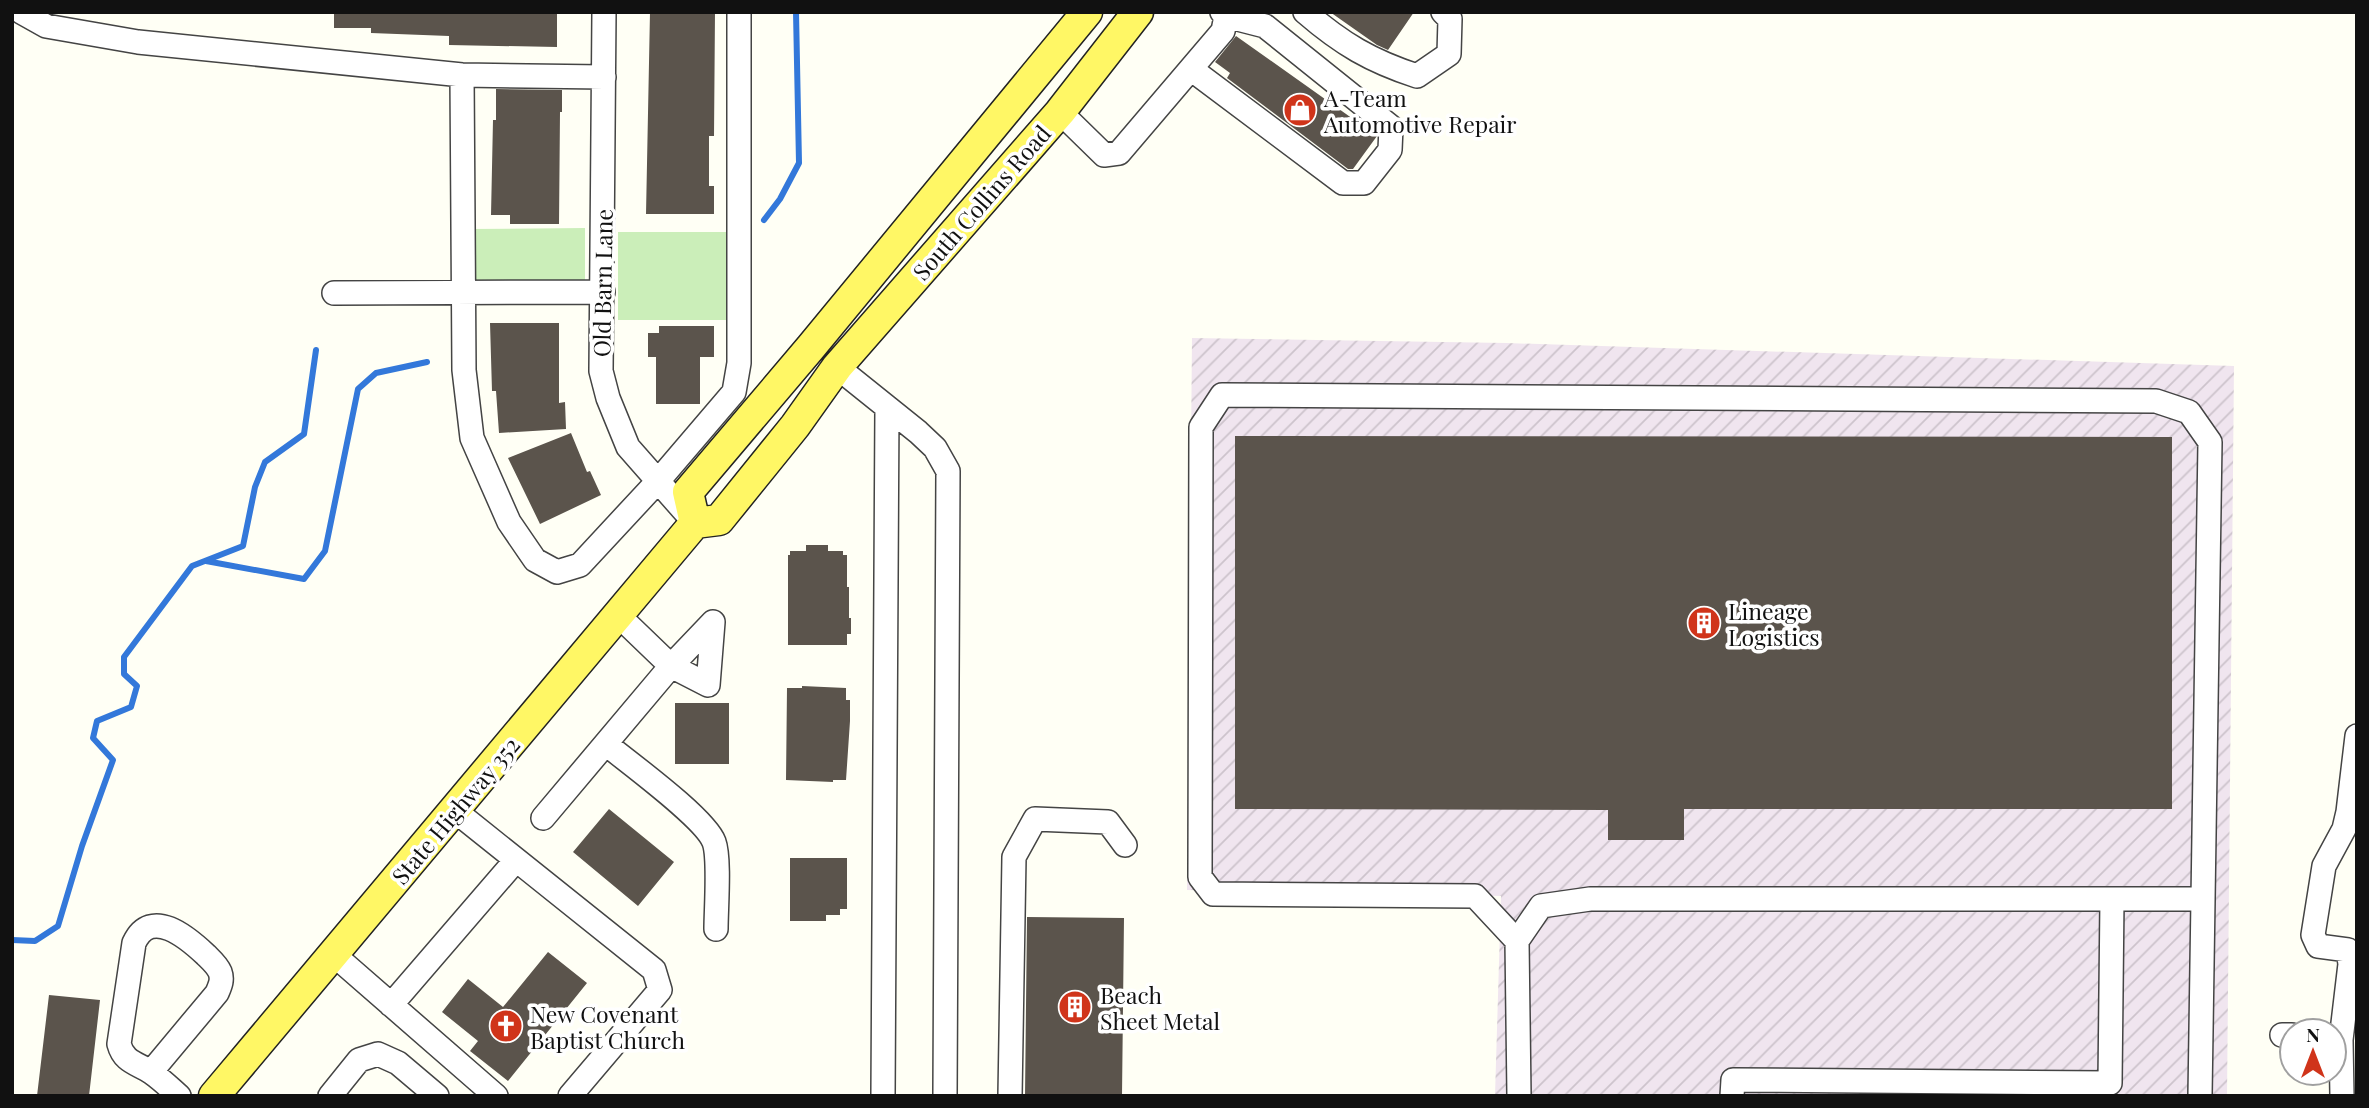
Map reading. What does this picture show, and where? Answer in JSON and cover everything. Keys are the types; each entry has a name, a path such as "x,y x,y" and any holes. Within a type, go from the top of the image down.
{"main road":[{"name":"South Collins Road","path":"811,347 1087,12"},
{"name":"South Collins Road","path":"830,378 1060,112 1138,12"},
{"path":"695,523 688,492 811,347 830,378"},
{"name":"State Highway 352","path":"214,1096 695,523 719,520 830,378"}],"street":[{"path":"21,12 46,26 138,42 463,75 604,77"},
{"name":"Old Barn Lane","path":"604,12 601,371 608,398 628,447 695,523"},
{"path":"463,75 464,370 472,438 509,522 535,560 557,572 580,565 658,481 734,392 739,363 739,12"},
{"path":"1305,12 1334,37 1384,65 1417,76 1449,54 1450,19 1443,12"},
{"path":"1060,112 1104,155 1119,153 1223,31 1224,14 1265,26 1391,127 1390,150 1364,183 1343,183 1191,69"},
{"path":"334,293 603,292"},
{"path":"830,378 887,407 935,448 948,471 945,1096"},
{"path":"1517,941 1475,896 1213,894 1200,877 1202,427 1222,395 2156,401 2189,412 2210,442 2200,1096"},
{"path":"883,1096 887,407"},
{"path":"543,818 671,666 618,615"},
{"path":"2341,1017 2350,964 2348,950 2318,946 2313,935 2325,866 2344,829 2348,812 2357,736"},
{"path":"606,744 699,821 714,842 717,873 716,929"},
{"path":"454,810 654,970 660,990 570,1096"},
{"path":"1010,1096 1014,857 1035,819 1108,822 1125,845"},
{"path":"391,1005 516,860"},
{"path":"1519,1096 1517,941 1541,906 1590,899 2203,899"},
{"path":"1732,1096 1733,1080 2110,1083 2112,899"},
{"path":"150,1072 218,993 222,981 216,966 192,942 175,929 164,927 144,930 134,943 119,1033 121,1052 126,1059 150,1072 179,1096"},
{"path":"333,954 496,1096"},
{"path":"330,1096 359,1060 377,1054 398,1063 437,1096"}],"shaded area":[{"path":"1192,338 1506,343 2234,366 2227,1096 1495,1096 1501,896 1187,890"}],"green space":[{"path":"585,228 585,284 468,285 468,229"},
{"path":"618,232 736,232 735,320 618,320"}],"building":[{"path":"334,12 557,12 557,47 449,45 449,36 371,33 371,28 334,28"},
{"path":"650,12 715,12 714,136 709,136 709,186 714,186 714,214 646,214"},
{"path":"1330,12 1414,12 1388,50"},
{"name":"A-Team Automotive Repair","path":"1236,36 1377,136 1353,169 1348,169 1227,78 1230,73 1215,62"},
{"path":"496,89 562,90 559,224 510,224 510,215 491,215"},
{"path":"490,323 559,323 559,403 565,402 566,429 499,433 496,391 492,391"},
{"path":"659,326 714,326 714,357 700,357 700,404 656,404 656,357 648,357 648,333 659,333"},
{"path":"571,433 587,472 590,471 601,495 540,524 508,458"},
{"name":"Lineage Logistics","path":"1235,436 2172,437 2172,809 1684,809 1684,840 1608,840 1608,810 1235,809"},
{"path":"806,545 828,545 828,551 843,551 843,555 847,555 851,634 847,634 847,645 788,645 788,555 790,551 806,551"},
{"path":"787,688 846,688 846,700 850,700 850,721 846,780 786,780"},
{"path":"675,703 729,703 729,764 675,764"},
{"path":"609,809 674,862 638,906 573,852"},
{"path":"790,858 847,858 847,909 840,909 840,915 826,915 826,921 790,921"},
{"name":"Beach Sheet Metal","path":"1027,917 1124,918 1122,1096 1025,1096"},
{"name":"New Covenant Baptist Church","path":"548,952 587,983 508,1081 470,1051 478,1041 442,1012 468,979 503,1007"},
{"path":"49,995 100,1000 89,1096 37,1096"}],"waterway":[{"path":"764,220 780,199 799,163 796,12"},
{"path":"12,940 35,941 58,926 82,846 113,760 93,738 97,721 131,707 137,686 124,674 124,657 192,566 243,546 255,487 265,462 304,434 316,350"},
{"path":"206,561 304,579 325,551 358,389 376,373 427,362"}],"place":[{"name":"A-Team Automotive Repair","path":"1300,110"},
{"name":"Lineage Logistics","path":"1704,623"},
{"name":"Beach Sheet Metal","path":"1075,1007"},
{"name":"New Covenant Baptist Church","path":"506,1026"}]}
